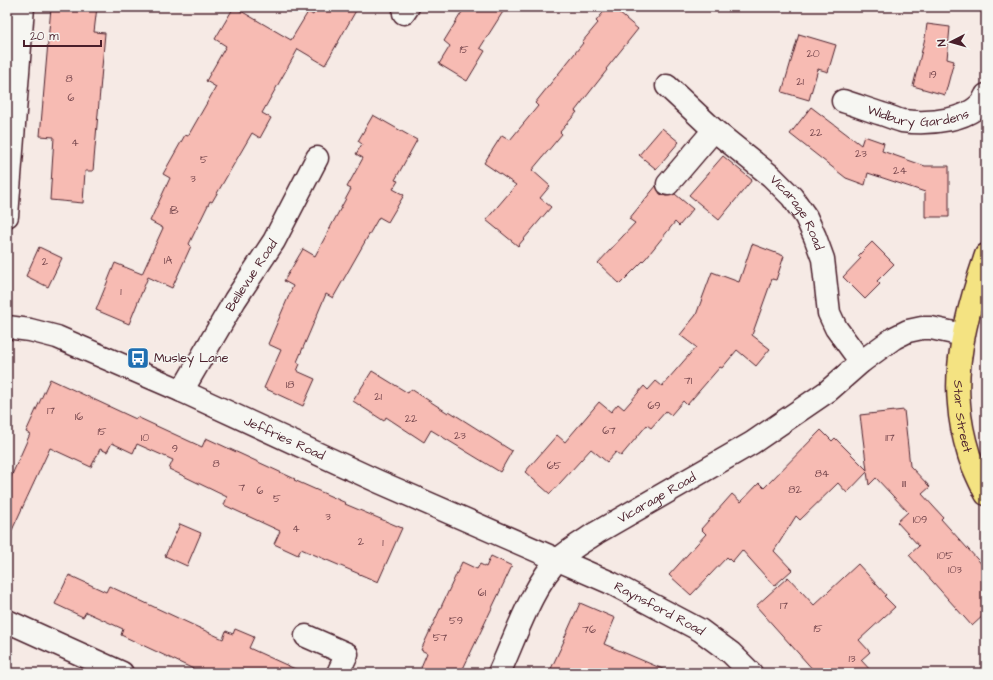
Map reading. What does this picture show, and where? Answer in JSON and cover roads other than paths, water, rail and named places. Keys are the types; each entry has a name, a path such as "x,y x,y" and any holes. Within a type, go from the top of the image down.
{"main road":[{"name":"Star Street","path":"984,264 963,335 958,374 958,403 969,457 986,494"}],"street":[{"path":"7,216 13,61 23,7"},
{"name":"Vicarage Road","path":"667,86 714,130 771,176 792,197 806,216 823,259 829,313 836,328 861,362"},
{"name":"Widbury Gardens","path":"843,101 901,120 921,122 944,120 962,116 976,109 984,101 986,95"},
{"path":"668,184 714,130"},
{"name":"Bellevue Road","path":"182,391 235,300 274,241 317,158"},
{"name":"Jeffries Road","path":"7,327 30,330 57,337 182,391 377,481 558,560"},
{"name":"Vicarage Road","path":"499,673 535,593 545,576 558,560 596,533 752,443 828,391 861,362 894,338 908,331 922,328 931,328 963,335"},
{"name":"Raynsford Road","path":"558,560 611,583 700,630 732,653 751,673"},
{"path":"7,621 122,673"},
{"path":"306,636 347,654 338,673"}],"place":[{"name":"Musley Lane","path":"138,358"}]}
